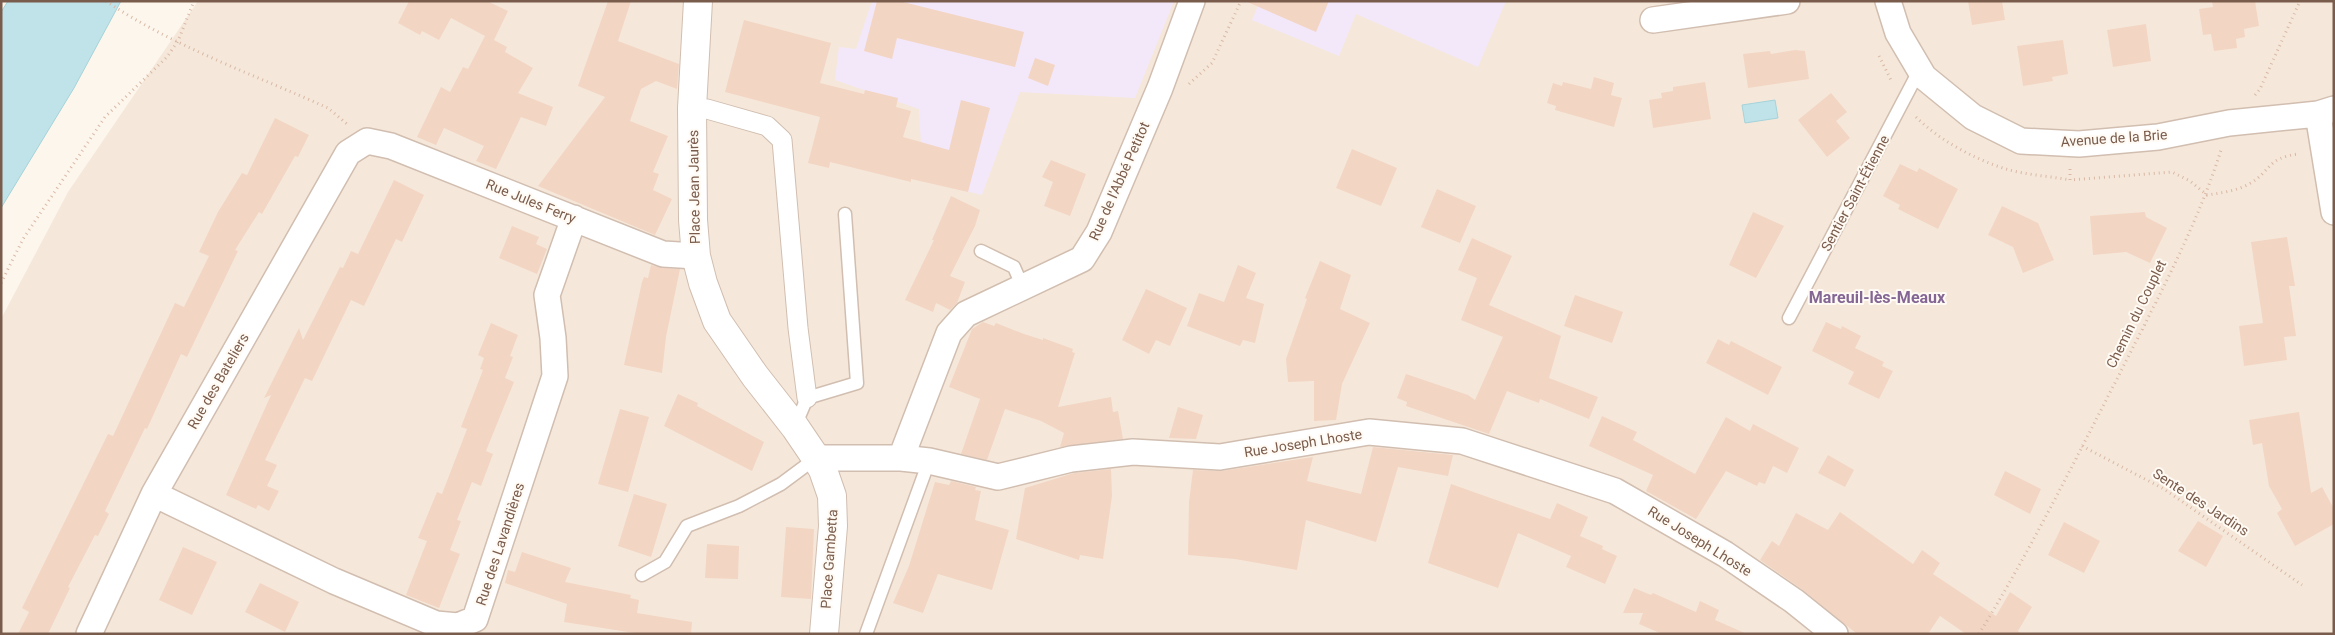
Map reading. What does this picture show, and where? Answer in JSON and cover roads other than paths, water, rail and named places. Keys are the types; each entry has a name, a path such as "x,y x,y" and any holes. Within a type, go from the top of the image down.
{"street":[{"name":"Place Jean Jaurès","path":"698,1 692,108 693,220 696,256 703,284 718,321 755,376 795,427 816,458"},
{"name":"Rue de l'Abbé Petitot","path":"901,458 949,333 966,314 1082,259 1099,232 1160,88 1192,1"},
{"path":"1653,20 1787,1"},
{"name":"Avenue de la Brie","path":"1888,1 1898,33 1924,77 1972,118 2021,141 2070,143 2158,137 2229,123 2326,112"},
{"path":"692,108 706,108 767,126 782,140 798,328 807,398"},
{"path":"2326,112 2325,151 2334,212"},
{"name":"Rue Jules Ferry","path":"367,141 391,146 663,254 696,256"},
{"name":"Rue des Bateliers","path":"89,634 154,494 348,153 367,141"},
{"name":"Rue des Lavandières","path":"154,494 334,580 436,624 458,626 475,619 555,376 553,338 547,295 574,218"},
{"name":"Rue Joseph Lhoste","path":"816,458 901,458 929,461 998,477 1070,459 1132,452 1220,457 1369,432 1462,441 1615,491 1725,554 1794,601 1835,634"},
{"name":"Place Gambetta","path":"816,458 823,470 832,496 833,526 824,634"}],"lane":[{"name":"Sentier Saint-Étienne","path":"1789,318 1920,69"},
{"path":"795,427 807,398 857,383 845,214"},
{"path":"981,251 1014,267 1023,288"},
{"path":"642,575 665,562 688,526 748,502 781,484 816,458"},
{"path":"866,634 929,461"}],"water":[{"path":"8,1 121,1 74,88 1,208 1,12"},
{"path":"1775,100 1778,118 1745,123 1742,105"}],"district":[{"name":"Mareuil-lès-Meaux","path":"1877,297"}]}
